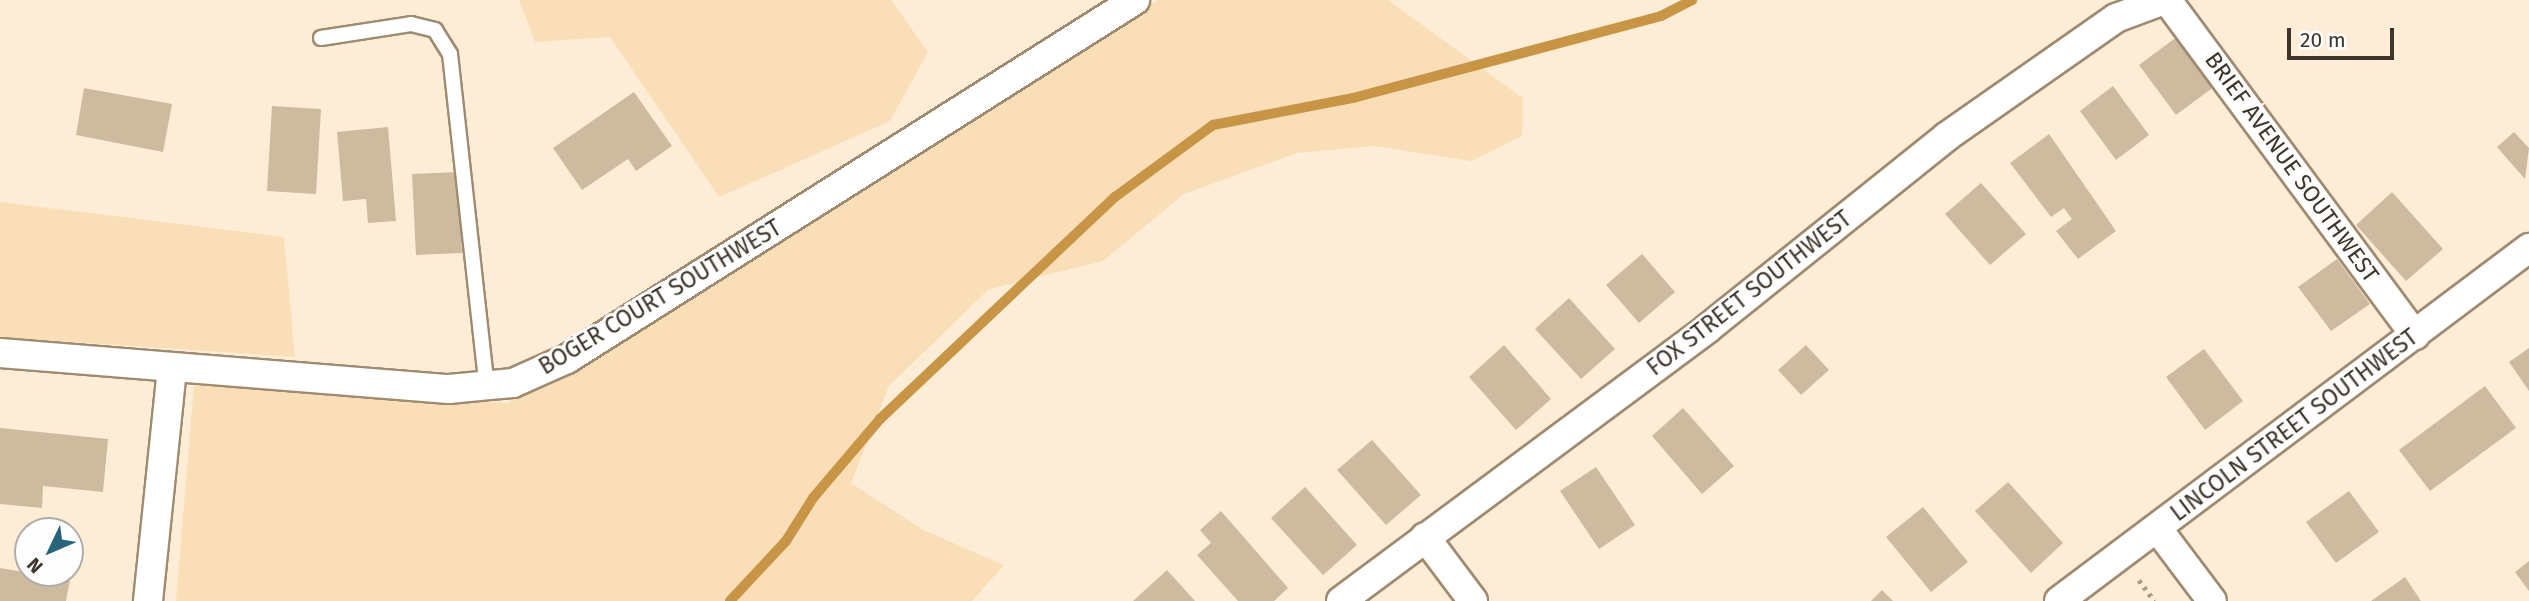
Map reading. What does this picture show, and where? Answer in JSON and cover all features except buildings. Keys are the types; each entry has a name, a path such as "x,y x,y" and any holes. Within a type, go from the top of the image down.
{"street":[{"name":"BOGER COURT SOUTHWEST","path":"0,353 172,368 488,389 567,359 1135,0"},
{"name":"BRIEF AVENUE SOUTHWEST","path":"2166,0 2415,335"},
{"name":"FOX STREET SOUTHWEST","path":"1341,601 1708,328 1946,137 2116,18 2166,0"},
{"name":"LINCOLN STREET SOUTHWEST","path":"2059,601 2529,248"},
{"path":"148,601 172,368"},
{"path":"2157,528 2212,601"},
{"path":"1425,537 1473,601"}],"lane":[{"path":"321,38 411,24 435,30 450,54 488,389"}],"shaded area":[{"path":"519,0 891,0 928,52 890,121 719,197 610,37 535,42"},
{"path":"1158,0 1388,0 1523,98 1522,136 1471,161 1374,146 1297,153 1184,194 1103,261 989,289 889,386 851,483 923,530 1004,565 972,601 176,601 194,385 508,403 605,348"},
{"path":"0,202 284,237 295,357 0,337"}],"waterway":[{"path":"730,601 786,541 813,498 880,419 1115,197 1213,125 1353,98 1661,16 1692,0"}]}
